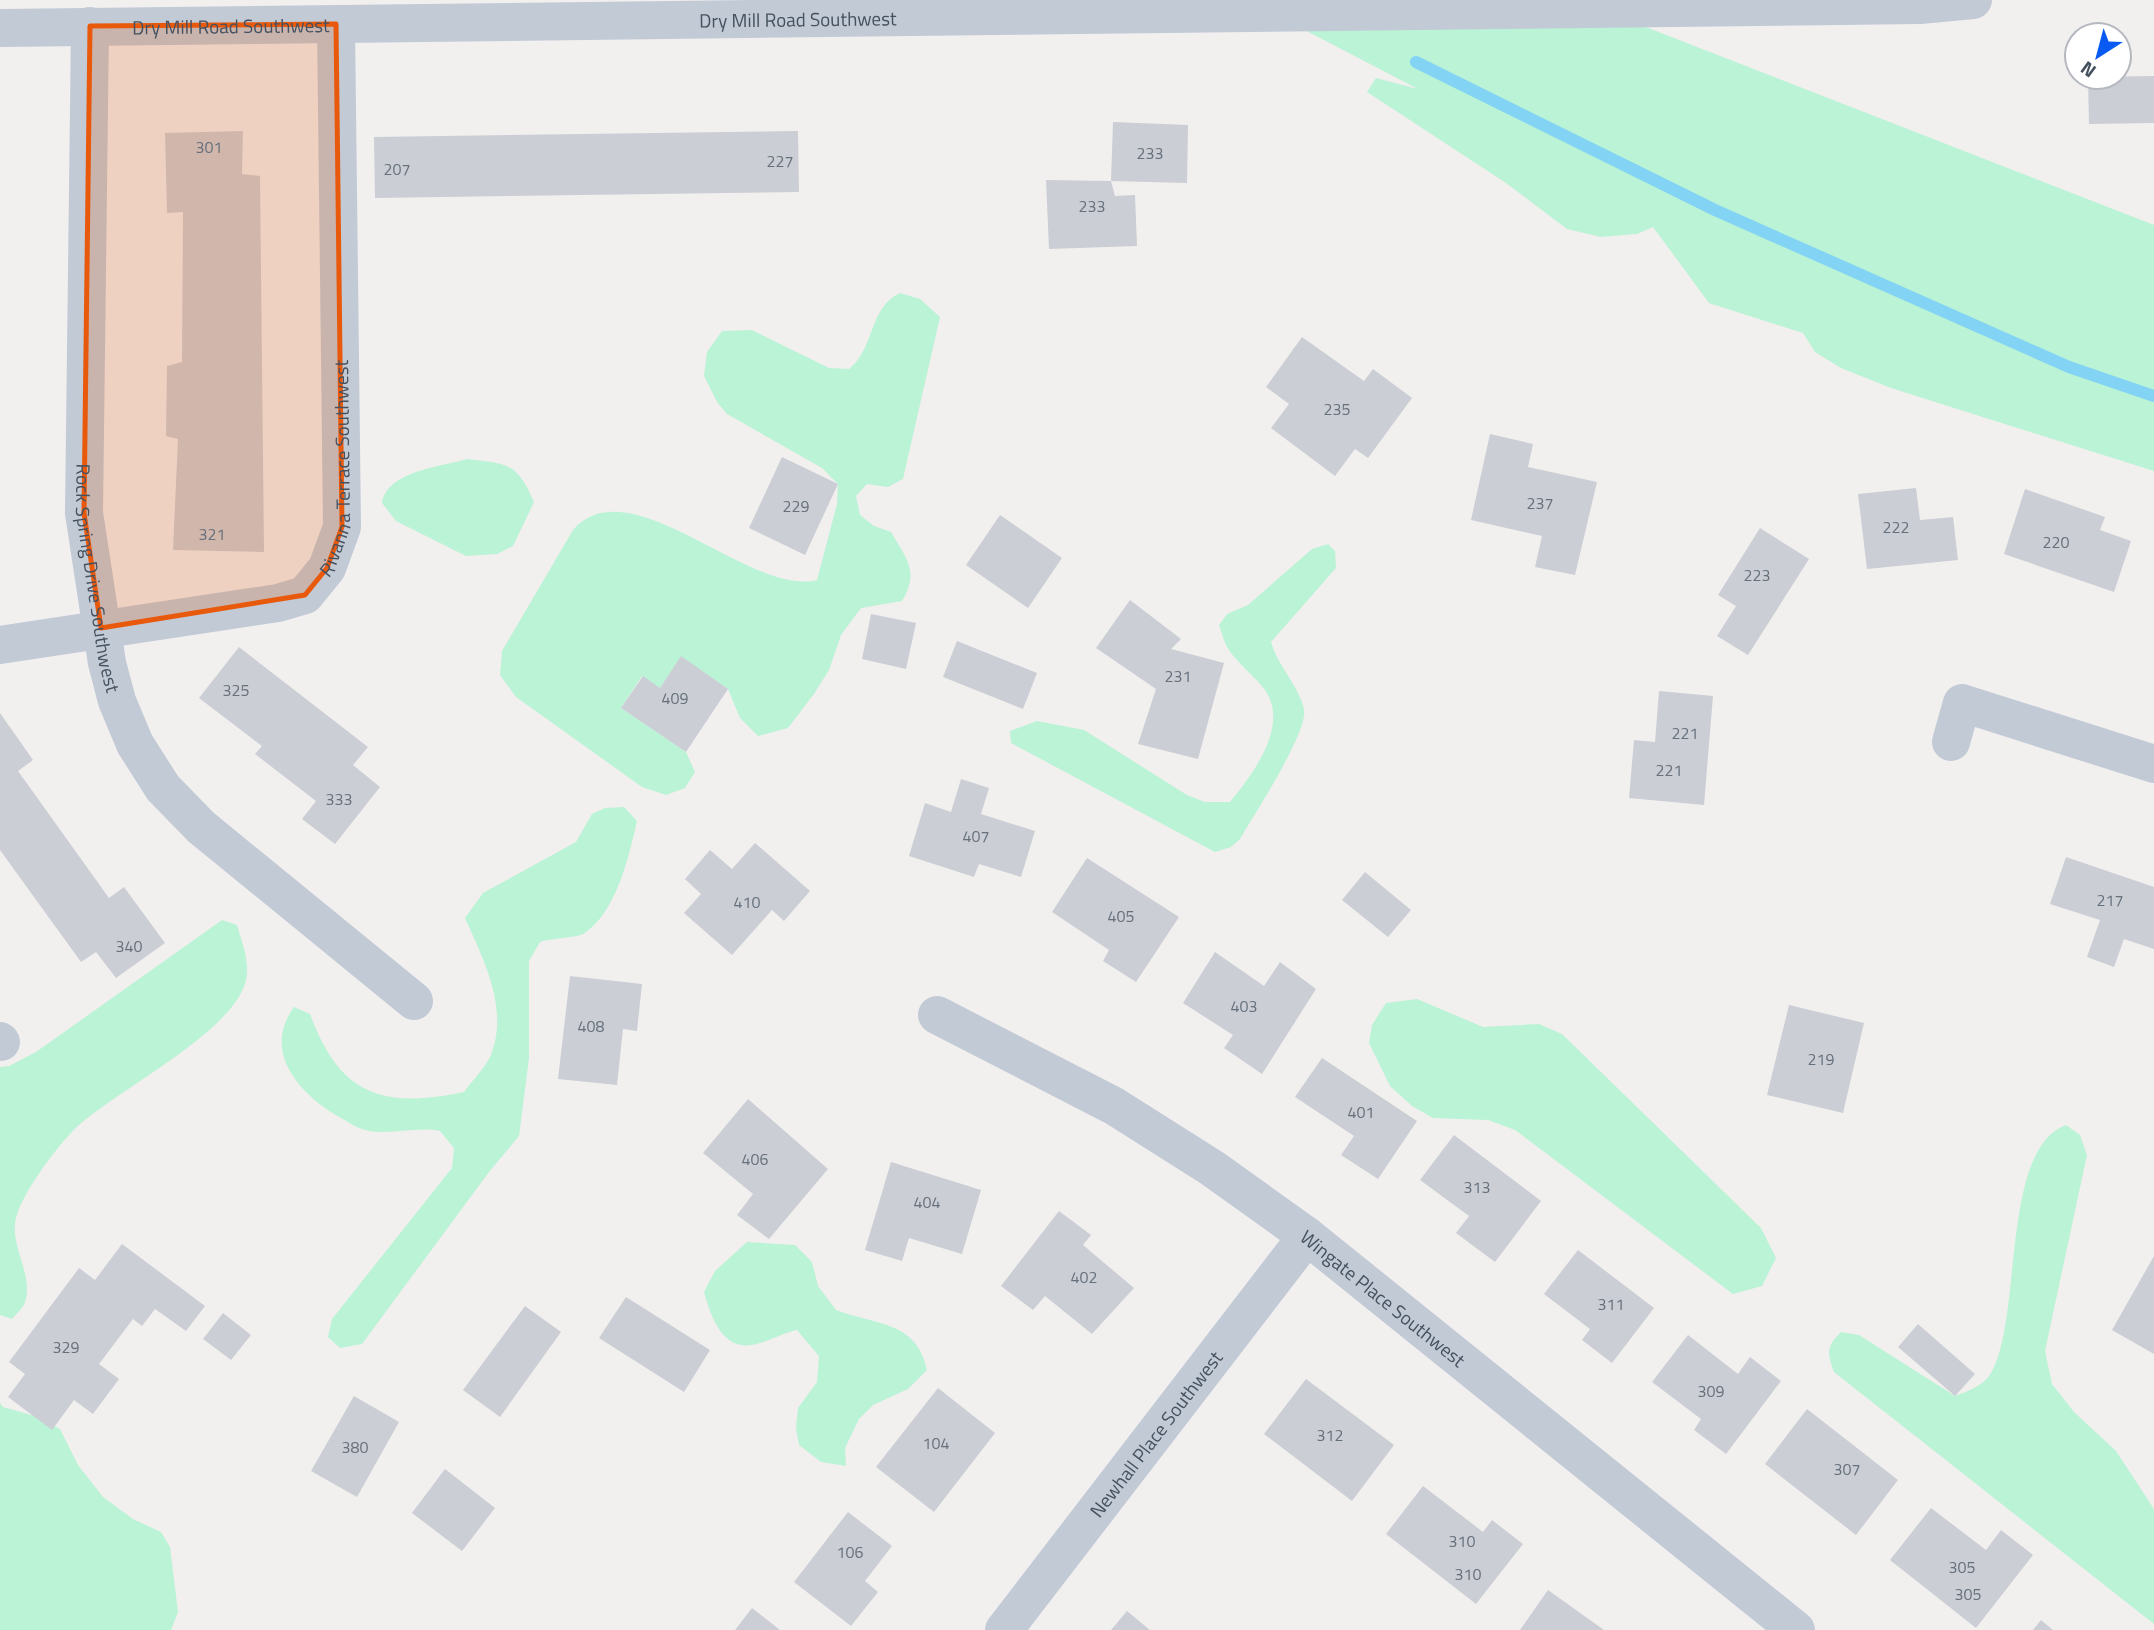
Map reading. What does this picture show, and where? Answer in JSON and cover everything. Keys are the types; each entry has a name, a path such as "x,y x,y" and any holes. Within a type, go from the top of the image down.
{"street":[{"name":"Dry Mill Road Southwest","path":"20,18 90,26 336,24 1453,13 1920,5 1973,0"},
{"name":"Rivanna Terrace Southwest","path":"0,645 278,603 305,595 327,568 342,527 336,24"},
{"name":"Rock Spring Drive Southwest","path":"90,26 84,513 101,628 117,701 135,744 163,788 201,827 414,1001"},
{"path":"1951,742 1962,703 2154,764"},
{"name":"Wingate Place Southwest","path":"937,1015 1013,1051 1114,1106 1212,1168 1307,1236 1796,1630"},
{"name":"Newhall Place Southwest","path":"1004,1630 1307,1236"}],"highlighted area":[{"path":"336,24 342,527 327,568 305,595 101,628 84,513 90,26"}],"green space":[{"path":"1602,10 2154,225 2154,471 1891,388 1841,368 1815,352 1803,333 1709,303 1653,227 1637,234 1601,237 1567,229 1506,183 1367,92 1376,78 1418,89 1272,13"},
{"path":"900,293 920,299 940,317 903,479 888,487 867,484 856,496 860,515 874,526 891,532 906,557 910,581 902,601 861,608 841,635 829,670 788,728 758,736 740,718 728,689 681,657 660,688 642,676 621,708 686,752 695,772 685,788 666,795 642,787 516,697 500,675 502,651 573,530 597,514 626,513 657,522 758,570 789,580 817,580 837,504 838,484 822,468 727,414 717,402 704,376 707,352 722,331 752,330 829,368 849,369 863,351 882,308"},
{"path":"467,459 493,462 510,468 522,480 534,502 513,546 497,554 466,556 396,521 382,503 386,492 404,477"},
{"path":"1328,544 1335,551 1336,568 1271,642 1301,700 1303,720 1279,773 1240,839 1231,847 1215,852 1011,743 1010,731 1037,721 1084,730 1187,795 1205,802 1230,802 1265,749 1273,719 1272,704 1265,690 1229,650 1219,625 1227,614 1248,605 1312,549"},
{"path":"624,807 637,821 619,883 604,913 583,934 540,942 529,961 529,1058 519,1136 489,1172 362,1344 340,1348 328,1337 332,1319 452,1168 454,1148 440,1131 374,1132 353,1125 326,1108 299,1085 290,1071 282,1040 285,1024 294,1007 310,1014 335,1063 351,1079 368,1090 410,1099 464,1092 490,1057 497,1021 496,1004 487,968 465,918 483,893 576,842 592,814 605,808"},
{"path":"222,920 237,925 244,948 247,972 241,994 201,1037 89,1117 71,1133 47,1162 31,1186 16,1218 16,1239 26,1281 25,1302 12,1319 0,1315 0,1067 9,1066 36,1052"},
{"path":"1417,999 1483,1027 1539,1024 1562,1034 1761,1228 1776,1258 1762,1286 1733,1294 1515,1130 1488,1120 1433,1118 1412,1106 1390,1086 1369,1043 1372,1025 1386,1003"},
{"path":"2066,1125 2080,1135 2087,1155 2045,1351 2052,1384 2074,1412 2116,1451 2154,1509 2154,1624 1834,1372 1830,1360 1830,1346 1841,1332 1859,1335 1955,1396 1984,1381 1991,1373 2001,1348 2022,1200 2031,1166 2045,1140"},
{"path":"747,1242 795,1245 812,1262 818,1286 836,1310 904,1333 922,1354 927,1370 908,1389 873,1405 859,1419 845,1448 846,1466 821,1462 799,1445 796,1428 798,1408 817,1382 819,1356 797,1330 761,1343 735,1343 720,1331 710,1312 704,1292 715,1271"},
{"path":"0,1403 3,1407 35,1416 60,1429 78,1465 103,1497 133,1519 161,1532 170,1547 178,1612 171,1630 0,1630"}],"building":[{"path":"2133,76 2154,76 2154,123 2089,124 2088,91 2133,91"},
{"path":"1113,122 1188,125 1187,183 1111,181"},
{"path":"243,131 242,174 260,176 264,552 173,550 178,439 166,436 167,366 182,362 183,212 167,213 165,133"},
{"path":"798,131 799,192 375,198 374,137"},
{"path":"1046,180 1111,181 1115,196 1135,195 1137,246 1049,249"},
{"path":"1302,337 1364,381 1373,369 1412,398 1368,458 1355,449 1335,476 1271,428 1289,404 1266,387"},
{"path":"1490,434 1533,444 1528,467 1597,482 1575,575 1535,567 1542,536 1471,520"},
{"path":"782,457 838,484 805,555 749,528"},
{"path":"1916,488 1920,520 1953,517 1958,560 1867,569 1858,494"},
{"path":"2025,489 2105,517 2100,530 2131,541 2114,592 2004,554"},
{"path":"1000,515 1062,558 1028,608 966,565"},
{"path":"1760,528 1809,559 1748,655 1717,636 1736,606 1718,595"},
{"path":"1130,600 1181,639 1171,649 1224,663 1198,759 1138,744 1156,689 1096,648"},
{"path":"871,614 916,623 906,669 862,659"},
{"path":"957,641 1037,673 1023,709 943,677"},
{"path":"239,647 368,747 353,765 380,787 335,844 302,819 316,801 255,754 262,746 199,698"},
{"path":"681,656 728,689 686,752 621,708 643,676 660,688"},
{"path":"1659,691 1713,696 1704,805 1629,798 1634,740 1655,742"},
{"path":"0,713 33,760 18,771 109,898 124,887 165,943 116,978 96,952 81,962 0,850"},
{"path":"961,779 989,788 981,814 1035,831 1021,877 979,864 974,877 909,856 925,803 951,812"},
{"path":"755,843 810,891 784,921 772,910 732,955 684,913 701,894 685,879 710,850 732,869"},
{"path":"2066,857 2154,887 2154,949 2124,939 2114,967 2087,957 2100,920 2050,904"},
{"path":"1087,858 1179,917 1136,982 1103,961 1109,950 1052,912"},
{"path":"1365,872 1411,910 1388,937 1342,900"},
{"path":"1215,952 1264,986 1280,962 1316,989 1262,1074 1224,1048 1233,1035 1183,1003"},
{"path":"570,976 642,984 637,1031 623,1029 617,1085 558,1079"},
{"path":"1789,1005 1864,1023 1843,1113 1767,1095"},
{"path":"1322,1058 1417,1121 1378,1179 1341,1155 1354,1136 1295,1097"},
{"path":"748,1099 828,1169 769,1239 737,1215 753,1194 703,1153"},
{"path":"1454,1135 1541,1201 1495,1262 1456,1233 1469,1216 1420,1180"},
{"path":"891,1162 981,1190 962,1254 909,1238 902,1261 865,1250"},
{"path":"1059,1211 1091,1235 1083,1245 1134,1288 1092,1334 1045,1296 1033,1310 1001,1286"},
{"path":"122,1244 205,1306 186,1331 155,1309 142,1326 133,1319 99,1364 119,1379 93,1414 74,1400 52,1430 8,1397 25,1374 9,1362 79,1268 95,1280"},
{"path":"1578,1250 1654,1308 1612,1363 1582,1340 1590,1329 1544,1294"},
{"path":"2154,1256 2154,1354 2112,1330"},
{"path":"626,1297 710,1350 684,1392 599,1338"},
{"path":"525,1306 561,1332 500,1417 463,1390"},
{"path":"223,1313 251,1335 231,1360 203,1339"},
{"path":"1918,1324 1975,1374 1955,1396 1898,1347"},
{"path":"1688,1335 1738,1374 1750,1357 1781,1381 1726,1454 1694,1430 1701,1419 1652,1382"},
{"path":"1306,1379 1394,1445 1352,1501 1264,1434"},
{"path":"938,1388 995,1433 934,1512 876,1467"},
{"path":"354,1396 399,1422 357,1497 311,1471"},
{"path":"1807,1409 1898,1480 1856,1535 1765,1464"},
{"path":"445,1469 495,1508 462,1551 412,1513"},
{"path":"1423,1486 1483,1532 1492,1520 1523,1544 1476,1604 1386,1534"},
{"path":"1931,1508 1986,1550 2001,1530 2033,1555 1976,1628 1890,1560"},
{"path":"848,1512 892,1546 865,1581 878,1592 851,1626 794,1582"},
{"path":"1548,1590 1604,1630 1520,1630"},
{"path":"752,1608 780,1630 735,1630"},
{"path":"1127,1611 1150,1630 1111,1630"},
{"path":"2041,1620 2053,1630 2033,1630"}],"waterway":[{"path":"1416,62 1715,210 2069,367 2154,396"}]}
